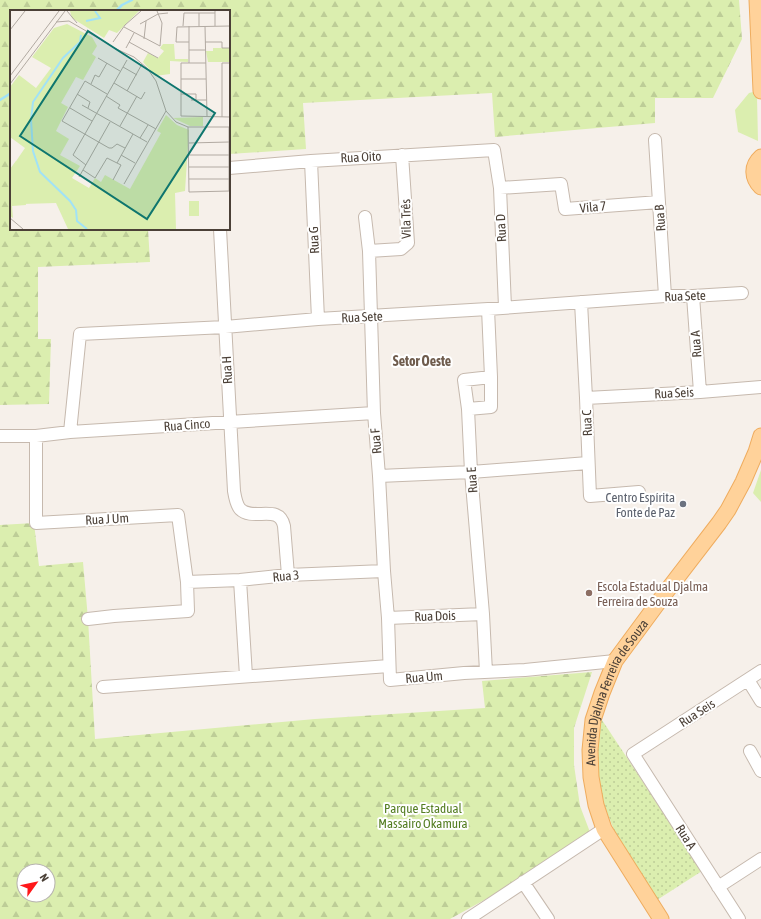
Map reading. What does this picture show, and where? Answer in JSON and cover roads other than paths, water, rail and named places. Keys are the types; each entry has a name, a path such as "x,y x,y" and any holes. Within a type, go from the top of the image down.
{"main road":[{"path":"758,0 761,91"},
{"path":"761,157 755,164 754,174 755,179 761,187"},
{"name":"Avenida Djalma Ferreira de Souza","path":"660,919 604,829 596,805 591,777 590,750 593,720 614,661 728,510 743,482 761,436"}],"street":[{"name":"Rua B","path":"655,140 665,296"},
{"name":"Rua Oito","path":"230,168 311,160 494,150"},
{"name":"Rua D","path":"494,150 500,188 505,307"},
{"name":"Vila Três","path":"369,252 401,249 408,243 402,155"},
{"name":"Rua G","path":"311,160 318,319"},
{"name":"Vila 7","path":"500,188 561,184 565,209 659,202"},
{"name":"Rua F","path":"365,217 369,252 374,413 388,618 389,666"},
{"name":"Rua H","path":"220,230 234,491 236,501 240,509 251,514 273,514 282,519 284,526 288,575"},
{"name":"Rua Sete","path":"70,432 80,334 225,327 318,319 371,317 665,296 742,293"},
{"name":"Rua A","path":"692,296 700,392"},
{"name":"Rua C","path":"580,302 590,496 638,492"},
{"path":"468,409 491,407 488,309"},
{"name":"Rua E","path":"486,672 483,614 471,472 468,409 464,380 491,377"},
{"name":"Rua Seis","path":"586,398 761,387"},
{"name":"Rua Cinco","path":"0,436 36,436 70,432 374,413"},
{"name":"Rua J Um","path":"36,436 36,523 178,515 187,582"},
{"path":"379,476 471,472 588,463"},
{"name":"Rua 3","path":"187,582 240,580 288,575 384,571"},
{"path":"240,580 246,676"},
{"path":"88,619 121,615 188,611 187,582"},
{"name":"Rua Dois","path":"388,618 483,614"},
{"name":"Rua Um","path":"103,688 389,666 390,680 525,670 614,661"},
{"name":"Rua Seis","path":"633,754 761,671"},
{"path":"748,680 761,701"},
{"path":"750,751 761,770"},
{"name":"Rua A","path":"633,754 739,919"},
{"path":"468,919 604,829"},
{"path":"718,887 761,859"},
{"path":"523,882 548,919"}],"waterway":[{"path":"117,10 122,5 132,0"},
{"path":"0,100 10,94"}],"place":[{"name":"Centro Espírita Fonte de Paz","path":"683,504"},
{"name":"Escola Estadual Djalma Ferreira de Souza","path":"589,593"}],"district":[{"name":"Setor Oeste","path":"422,361"}],"park label":[{"name":"Parque Estadual Massairo Okamura","path":"423,816"}]}
